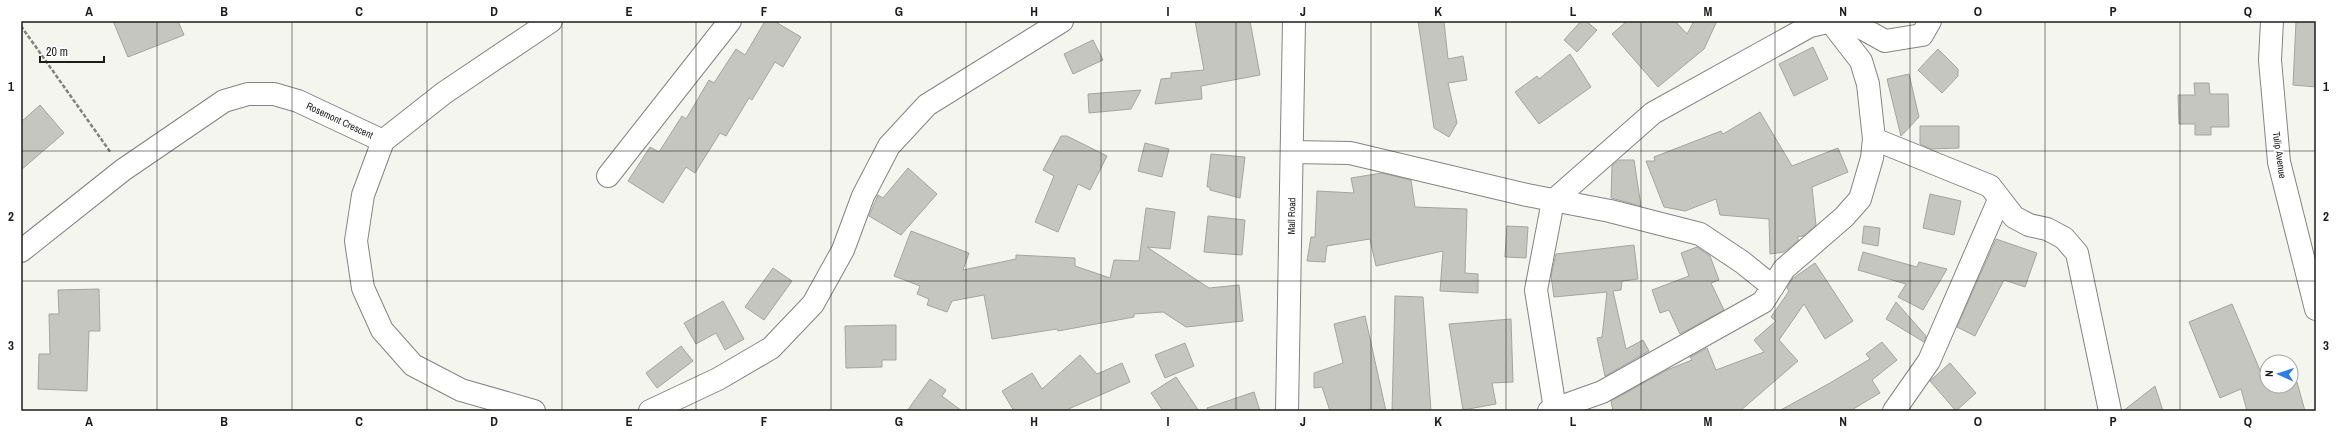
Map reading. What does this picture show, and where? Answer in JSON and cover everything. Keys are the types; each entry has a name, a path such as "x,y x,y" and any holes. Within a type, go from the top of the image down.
{"street":[{"path":"383,141 444,93 551,21"},
{"path":"608,176 730,21"},
{"path":"650,411 718,379 771,348 813,304 843,250 863,196 889,146 927,105 1062,21"},
{"name":"Mall Road","path":"1287,411 1294,21"},
{"path":"1831,21 1861,61 1868,84 1874,139 1872,158 1860,199 1844,217 1784,269 1763,302 1602,392 1552,410 1536,290 1553,201 1653,113 1810,26 1831,21"},
{"path":"1849,21 1885,41 1922,35 1930,21"},
{"name":"Tulip Avenue","path":"2272,21 2270,60 2279,162 2316,309"},
{"name":"Rosemont Crescent","path":"21,251 124,170 224,101 248,94 274,94 298,101 383,141 363,195 356,241 362,288 382,330 413,365 461,390 534,411"},
{"path":"1874,139 1990,186 1999,200 2014,217 2028,225 2047,230 2064,238 2077,253 2110,411"},
{"path":"1292,152 1350,153 1553,201 1610,211 1700,234 1742,262 1773,287"},
{"path":"1894,411 1928,361 1999,200"}],"path":[{"path":"21,26 124,170"}],"building":[{"path":"113,21 178,21 184,35 128,57"},
{"path":"765,21 774,21 801,37 783,67 775,62 752,100 749,98 726,136 720,133 695,173 686,167 663,203 628,181 650,147 659,152 682,116 686,119 709,80 714,83 736,49 745,55"},
{"path":"1195,21 1250,21 1260,75 1201,86 1202,99 1155,104 1161,79 1171,78 1171,73 1204,70"},
{"path":"1418,21 1444,21 1448,59 1463,56 1467,80 1448,83 1457,123 1449,137 1434,128"},
{"path":"1581,21 1586,21 1597,30 1577,52 1564,40"},
{"path":"1627,21 1675,21 1687,34 1694,21 1717,21 1704,49 1658,87 1612,34"},
{"path":"2296,21 2316,21 2316,87 2293,85"},
{"path":"1093,40 1103,60 1073,74 1064,54"},
{"path":"1813,47 1828,79 1794,96 1779,64"},
{"path":"1938,49 1958,69 1958,76 1942,93 1918,70"},
{"path":"1570,54 1591,87 1539,124 1515,92 1537,76 1539,79"},
{"path":"1909,74 1919,117 1901,136 1887,79"},
{"path":"2194,83 2209,83 2210,94 2228,94 2229,127 2211,127 2211,135 2195,135 2195,124 2179,124 2178,95 2195,95"},
{"path":"1141,90 1131,109 1089,113 1088,94"},
{"path":"40,105 64,133 21,170 21,122"},
{"path":"1760,112 1792,166 1838,148 1848,172 1812,187 1816,225 1803,236 1797,237 1799,240 1784,252 1770,254 1769,219 1720,215 1716,199 1685,211 1664,207 1646,161 1655,161 1654,157 1721,131 1723,134"},
{"path":"1920,126 1959,126 1959,148 1931,149 1920,144"},
{"path":"1061,136 1067,136 1107,156 1090,190 1078,184 1058,232 1035,222 1054,176 1043,170"},
{"path":"1145,143 1169,149 1162,177 1138,171"},
{"path":"1211,154 1245,157 1240,198 1210,190 1210,187 1207,187"},
{"path":"1619,160 1634,160 1641,206 1611,198 1612,166"},
{"path":"908,168 937,194 901,235 869,216 878,195 883,198"},
{"path":"1382,173 1411,180 1415,207 1467,209 1465,273 1478,274 1478,293 1440,291 1443,251 1376,266 1370,239 1327,246 1325,262 1307,261 1311,237 1315,237 1317,191 1354,193 1351,178"},
{"path":"1930,194 1961,201 1954,235 1923,228"},
{"path":"1146,208 1175,212 1170,249 1147,247 1209,288 1239,285 1243,321 1186,327 1163,312 1134,314 1134,317 1058,331 1057,329 992,339 984,295 952,301 947,312 927,305 929,299 917,294 920,286 894,276 911,231 969,253 963,270 1016,259 1016,255 1075,258 1075,266 1110,278 1114,260 1139,261"},
{"path":"1208,216 1245,220 1242,255 1204,252"},
{"path":"1507,226 1528,227 1526,258 1505,257"},
{"path":"1864,226 1880,228 1878,246 1862,243"},
{"path":"1996,239 2037,253 2025,287 2004,280 1975,336 1957,327"},
{"path":"1634,245 1638,279 1622,281 1621,290 1613,291 1626,349 1643,340 1649,351 1605,376 1597,338 1602,337 1607,292 1554,297 1551,276 1556,254"},
{"path":"1697,247 1710,256 1719,280 1711,283 1724,310 1680,334 1669,310 1660,313 1652,290 1689,276 1681,253"},
{"path":"1863,252 1917,267 1919,262 1947,269 1923,310 1898,297 1906,284 1858,270"},
{"path":"1815,263 1853,321 1825,339 1804,304 1779,340 1798,361 1740,411 1613,411 1611,401 1667,370 1692,360 1690,357 1707,348 1716,370 1764,352 1754,340 1776,321 1771,317 1789,291 1787,288 1792,279"},
{"path":"773,268 792,281 764,320 745,307"},
{"path":"99,289 100,331 89,331 87,391 38,389 39,354 50,354 49,314 59,314 58,290"},
{"path":"1395,296 1423,297 1431,411 1392,411"},
{"path":"723,301 744,339 725,350 716,333 696,344 684,323"},
{"path":"1896,302 1926,336 1924,342 1886,319"},
{"path":"2232,304 2259,368 2259,394 2299,394 2299,389 2305,411 2247,411 2241,389 2220,398 2189,322"},
{"path":"1365,316 1386,411 1330,411 1322,387 1314,388 1314,373 1343,363 1334,324"},
{"path":"1511,319 1513,382 1492,383 1496,404 1463,410 1449,324"},
{"path":"896,325 896,360 882,360 882,367 846,368 845,326"},
{"path":"1882,342 1897,360 1872,380 1880,393 1850,411 1779,411 1870,359 1866,354"},
{"path":"1185,343 1194,366 1165,378 1155,355"},
{"path":"681,346 693,361 657,388 646,373"},
{"path":"1080,355 1097,374 1122,363 1130,382 1064,411 1014,411 1002,391 1032,373 1042,389"},
{"path":"1950,363 1976,393 1956,411 1930,381"},
{"path":"1176,377 1199,411 1163,411 1151,393"},
{"path":"930,379 946,390 942,396 962,411 907,411"},
{"path":"2155,386 2163,411 2123,411"},
{"path":"1254,392 1260,411 1208,411 1207,408"}]}
